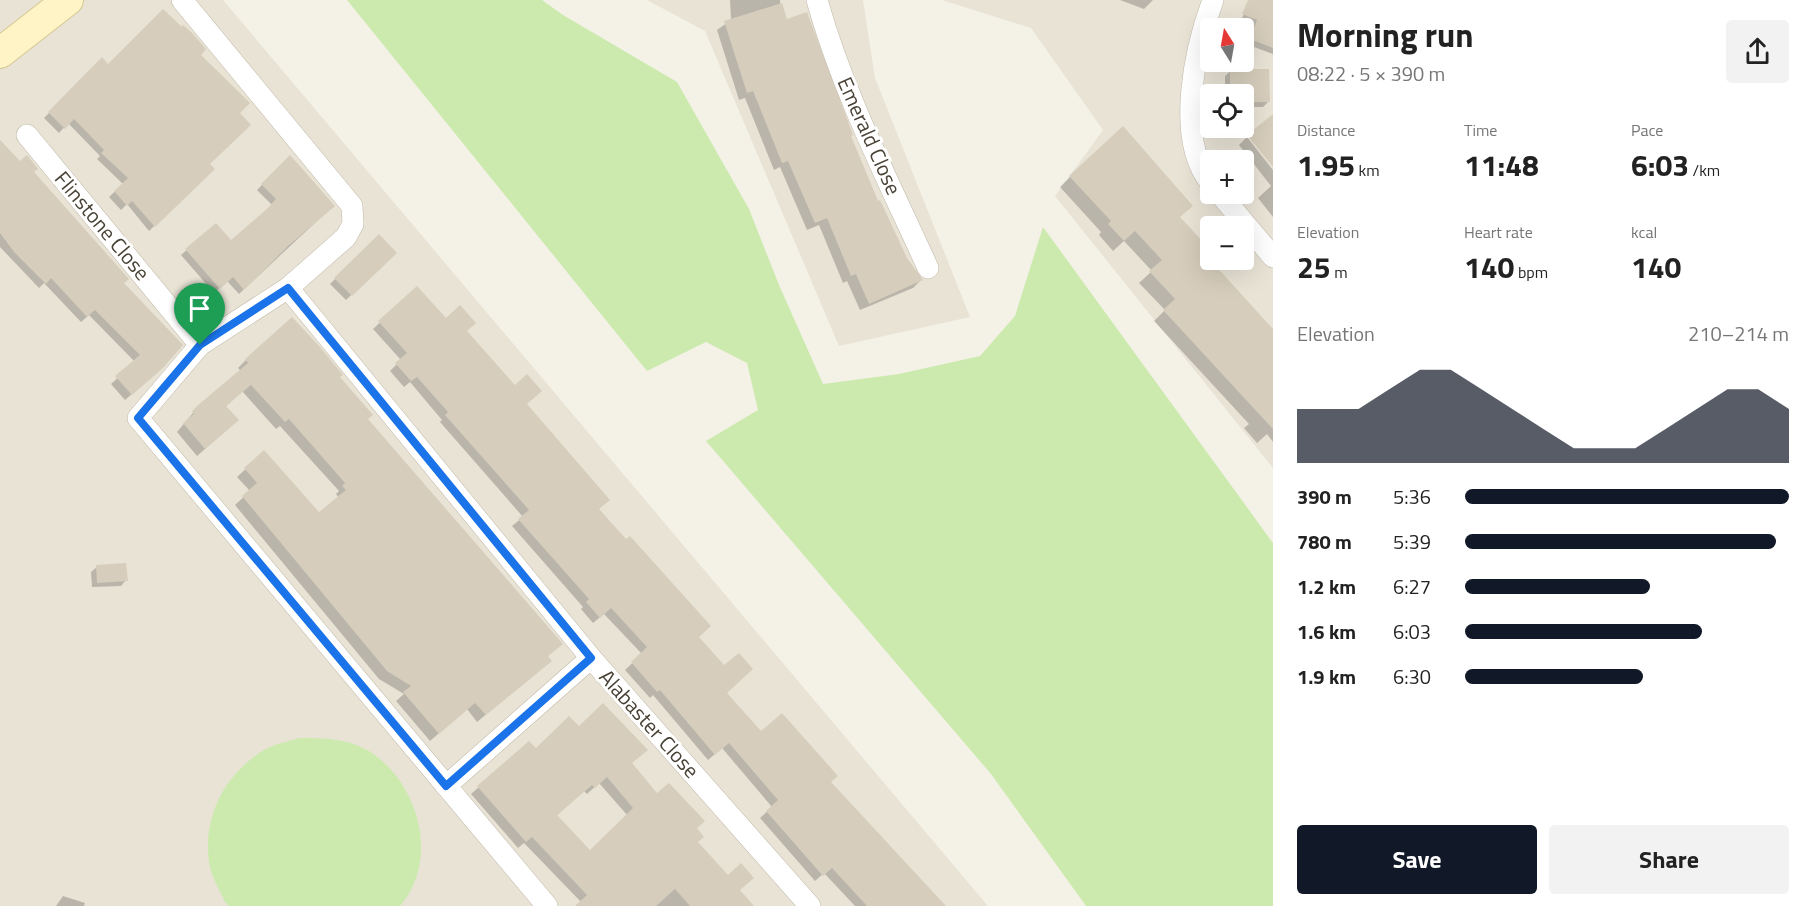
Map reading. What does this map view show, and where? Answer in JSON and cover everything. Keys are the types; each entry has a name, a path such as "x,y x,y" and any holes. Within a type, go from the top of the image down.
{"street":[{"path":"0,52 68,0"},
{"path":"182,0 352,206 353,224 346,237 288,288 200,345 138,418 546,906"},
{"name":"Emerald Close","path":"817,0 828,41 853,102 928,268"},
{"path":"1200,162 1192,104 1194,64 1213,0"},
{"name":"Flinstone Close","path":"27,135 200,345"},
{"path":"1228,204 1273,257"},
{"name":"Alabaster Close","path":"288,288 591,658 810,906"},
{"path":"446,786 591,658"}],"shaded area":[{"path":"0,0 223,0 988,906 0,906"},
{"path":"647,0 863,0 875,78 970,317 839,346 705,31"},
{"path":"942,0 1273,0 1273,468 1055,196 1103,130 1031,28"}],"green space":[{"path":"347,0 542,0 563,15 677,82 749,209 779,285 823,384 899,374 980,356 1015,316 1043,227 1273,543 1273,906 1086,906 991,774 706,441 758,410 747,363 706,342 647,371"},
{"path":"299,738 334,740 359,746 385,763 399,780 411,800 418,822 421,844 419,866 412,887 400,906 229,906 225,902 211,872 208,850 212,816 218,800 237,772 250,760 268,748"}],"building":[{"path":"1248,0 1273,0 1273,48 1254,41 1257,20 1242,14"},
{"path":"782,3 787,19 807,12 853,135 851,136 878,201 880,200 907,258 923,280 869,304 856,274 851,276 827,218 815,223 788,161 782,163 753,91 747,93 724,21"},
{"path":"163,9 192,33 206,49 201,55 250,103 240,113 251,125 210,164 215,169 155,227 132,201 127,206 114,191 128,178 101,153 104,150 74,119 65,129 48,112 102,57 108,64"},
{"path":"1254,69 1269,69 1270,102 1254,102 1254,84 1230,84 1230,72 1254,72"},
{"path":"1273,114 1273,167 1249,138 1254,138 1254,129"},
{"path":"1123,126 1193,206 1180,217 1200,238 1200,270 1219,270 1273,329 1273,429 1163,310 1175,299 1149,271 1162,260 1135,231 1124,241 1108,224 1111,221 1069,176"},
{"path":"0,140 20,161 27,155 38,169 34,172 129,279 124,283 183,345 163,368 132,395 115,376 140,355 95,310 87,317 51,278 46,284 14,252 0,233"},
{"path":"290,155 335,206 288,246 244,290 233,277 220,289 185,249 216,223 231,240 267,209 276,199 261,184"},
{"path":"379,234 397,253 352,296 334,278"},
{"path":"417,286 446,318 460,305 476,323 467,331 515,385 527,374 542,391 527,404 610,500 599,509 626,539 630,536 711,626 699,637 724,665 739,653 753,669 727,693 761,731 782,713 838,776 831,782 946,906 867,906 832,868 823,876 766,811 778,800 729,743 715,755 660,690 657,692 631,662 647,647 611,608 600,618 586,602 589,599 518,519 529,510 445,415 448,412 417,377 411,381 395,363 407,353 378,321"},
{"path":"292,317 320,347 343,375 340,377 373,415 368,419 563,644 548,656 552,661 486,715 475,703 439,734 403,692 411,686 387,671 242,496 257,483 244,468 264,450 319,512 346,490 342,486 345,483 289,419 285,422 251,385 226,406 239,420 205,449 183,423 194,414 192,411 197,406 248,363 245,359"},
{"path":"126,563 128,581 97,583 96,565"},
{"path":"603,703 648,750 632,763 657,793 669,783 705,821 697,828 704,837 698,842 728,875 741,863 754,878 740,890 754,906 690,906 675,889 656,906 575,906 587,895 532,837 526,842 477,786 529,741 536,748 569,716 579,726","holes":["607,777 633,808 590,850 557,815 592,785 595,788"]}],"route":[{"path":"288,288 591,658 446,786 138,418 200,345 288,288"}]}
